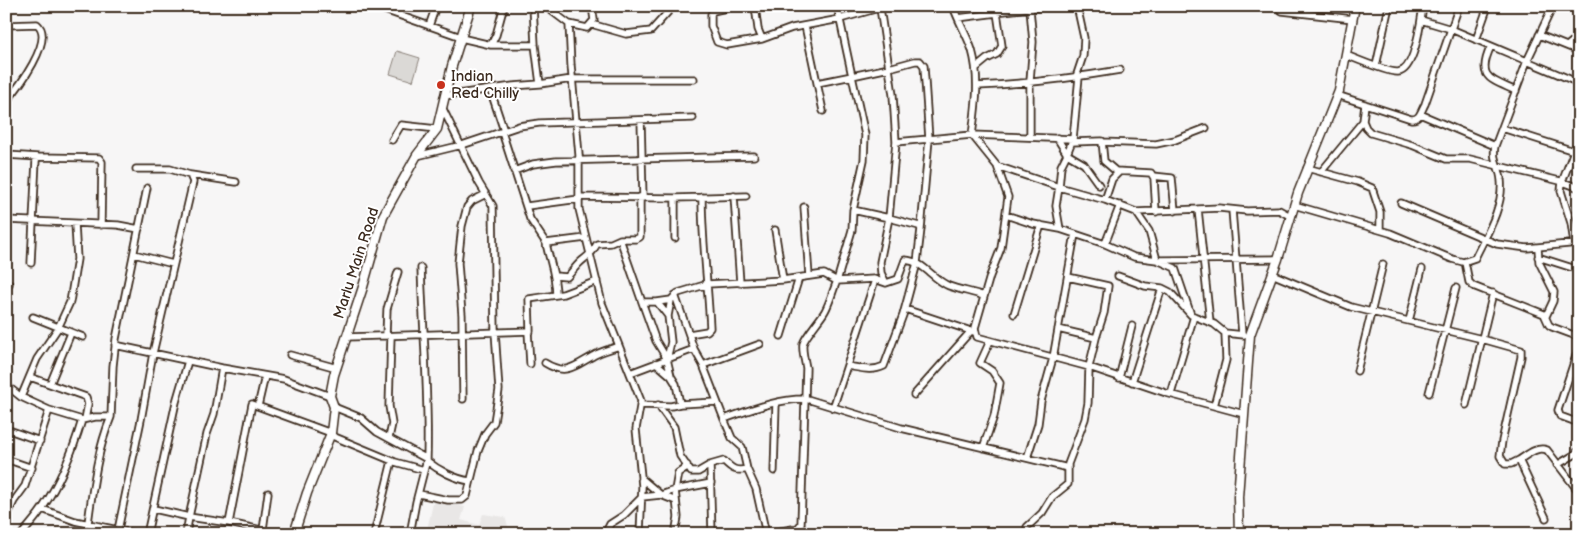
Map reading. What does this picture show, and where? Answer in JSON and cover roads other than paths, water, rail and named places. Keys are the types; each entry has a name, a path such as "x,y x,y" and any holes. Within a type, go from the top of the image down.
{"street":[{"path":"373,6 461,37 491,45 535,45"},
{"path":"399,15 402,6"},
{"path":"430,26 436,6"},
{"name":"Marlu Main Road","path":"330,396 383,216 417,156 437,129 444,96 471,6"},
{"path":"491,45 496,35 504,6"},
{"path":"533,6 540,84"},
{"path":"545,6 569,24 587,28 594,20 592,6"},
{"path":"591,24 626,34 651,31 668,12 670,6"},
{"path":"735,6 713,11 710,14 710,26 717,42 728,45 762,39 792,28 840,19 883,7 893,95 896,142 889,218 880,262 881,273 886,283"},
{"path":"755,6 758,29 762,39"},
{"path":"673,297 732,438 742,447 747,468 756,489 765,534 798,528 801,524 806,368 803,351 804,344 806,337 826,310 837,280 852,230 853,210 864,160 865,135 837,6"},
{"path":"914,395 974,332 990,276 1001,248 1008,197 997,166 972,135 977,86 976,68 972,49 953,6"},
{"path":"958,18 996,10 1030,9 1048,6"},
{"path":"1060,229 1056,206 1061,166 1072,140 1078,77 1083,56 1084,38 1077,6"},
{"path":"1278,6 1282,11 1353,18"},
{"path":"1246,335 1278,259 1290,216 1307,168 1337,95 1356,6"},
{"path":"1376,66 1389,6"},
{"path":"1346,55 1397,73 1406,68 1412,57 1423,6"},
{"path":"1337,95 1415,119 1420,114 1459,6"},
{"path":"1476,40 1488,6"},
{"path":"1294,205 1380,230 1445,257 1465,262 1475,258 1500,202 1501,178 1494,155 1496,146 1527,61 1553,6"},
{"path":"1030,9 1033,42 1030,81 1030,137"},
{"path":"976,68 987,58 997,54 1002,46 996,10"},
{"path":"1421,20 1451,30 1579,83"},
{"path":"6,25 37,24 41,27 43,38 35,59 24,78 6,102"},
{"path":"569,24 579,160 579,209 602,303 641,401 636,429 642,478 640,534"},
{"path":"805,26 823,111"},
{"path":"1540,35 1579,51"},
{"path":"1567,46 1579,36"},
{"path":"1491,46 1484,65 1485,72 1492,80 1516,91"},
{"path":"817,83 915,61 923,63 924,66 929,139 917,263 905,309 884,366 870,370 847,366"},
{"path":"977,86 1078,77 1120,70"},
{"path":"444,96 572,79 694,79"},
{"path":"490,89 514,171 532,223 546,243 550,262 556,276 556,296"},
{"path":"1365,104 1363,121 1371,133 1412,145 1438,157 1452,160 1468,158 1579,188"},
{"path":"419,494 448,500 462,500 467,496 478,451 485,434 494,422 499,390 495,331 493,206 442,107"},
{"path":"1420,114 1496,146"},
{"path":"417,156 462,145 519,126 539,123 693,118"},
{"path":"556,276 567,276 574,271 584,258 590,256 597,244 640,237 641,120"},
{"path":"1321,172 1363,121"},
{"path":"392,140 400,125 437,129"},
{"path":"896,142 972,135 1156,144 1175,140 1206,128"},
{"path":"1502,128 1574,151"},
{"path":"1057,138 1067,154 1084,164 1099,185"},
{"path":"1401,203 1497,244 1538,248 1576,243 1561,191 1562,182 1579,138"},
{"path":"1102,142 1104,161 1116,171 1146,172 1153,176 1172,178 1174,211"},
{"path":"6,155 99,158 102,162 101,225"},
{"path":"514,171 533,164 579,160 754,156"},
{"path":"31,263 38,157"},
{"path":"997,166 1105,200 1136,212 1198,209 1247,212 1279,210 1290,216"},
{"path":"1307,168 1358,182 1372,188 1380,212 1380,230"},
{"path":"136,169 170,169 191,175 236,182"},
{"path":"1105,200 1112,179 1118,173 1116,171"},
{"path":"118,530 153,353 193,182 191,175"},
{"path":"1153,176 1156,212"},
{"path":"88,523 97,464 111,417 115,345 146,188"},
{"path":"463,399 458,263 462,226 467,207 472,200 486,194"},
{"path":"734,196 740,283"},
{"path":"527,206 579,198 746,196"},
{"path":"689,334 709,330 708,284 703,245 702,197"},
{"path":"675,198 675,238"},
{"path":"1104,244 1120,205"},
{"path":"804,208 808,276"},
{"path":"1198,209 1210,322"},
{"path":"853,210 919,226 921,229"},
{"path":"1232,210 1246,335 1244,414 1238,497 1240,534"},
{"path":"1136,212 1149,231 1157,260"},
{"path":"1006,215 1076,234 1134,257 1157,260 1278,259"},
{"path":"6,220 139,229"},
{"path":"21,397 37,358 58,328 70,302 77,259 76,224"},
{"path":"1014,314 1041,226"},
{"path":"775,230 783,280"},
{"path":"1027,458 1038,424 1041,400 1053,358 1076,234"},
{"path":"546,243 586,238"},
{"path":"620,239 656,341 667,359 671,376"},
{"path":"1538,248 1538,262 1552,285 1554,292 1554,301 1546,316 1548,323 1552,327 1579,337"},
{"path":"134,254 174,264"},
{"path":"1538,257 1579,270"},
{"path":"642,302 657,302 708,284 783,280 824,274 837,280 875,280 886,283 898,279 905,260 912,260 926,268 948,286 984,296"},
{"path":"1157,260 1175,268 1192,316 1171,394"},
{"path":"1465,262 1469,282 1473,286 1546,316"},
{"path":"1357,371 1383,264"},
{"path":"410,534 427,460 428,415 421,268"},
{"path":"1408,321 1422,269"},
{"path":"389,438 392,424 389,406 387,309 398,272"},
{"path":"1272,274 1351,307 1518,348 1522,354 1500,456 1505,464 1511,464 1535,450 1542,448 1547,450 1579,492"},
{"path":"1118,276 1145,286 1162,288 1170,292 1192,316 1210,322 1225,333 1246,335"},
{"path":"1028,527 1042,513 1052,497 1068,484 1068,464 1085,419 1088,403 1089,367 1104,313 1108,286 1068,277"},
{"path":"781,336 799,278"},
{"path":"833,408 875,280"},
{"path":"530,364 529,299 556,296 597,281"},
{"path":"1132,382 1162,288"},
{"path":"1429,393 1456,288"},
{"path":"1466,405 1492,293"},
{"path":"667,359 671,342 668,316 673,297"},
{"path":"657,302 668,316"},
{"path":"905,309 974,332 977,337 1089,367 1171,394 1244,414"},
{"path":"33,317 83,337"},
{"path":"1119,378 1132,326"},
{"path":"1058,329 1096,338"},
{"path":"346,337 528,331"},
{"path":"50,384 71,333"},
{"path":"1214,406 1226,360 1225,333"},
{"path":"983,448 994,416 1000,383 992,371 980,363 990,341"},
{"path":"703,365 760,344"},
{"path":"115,345 284,379 330,396 334,407 330,434 307,493 294,534"},
{"path":"545,363 553,368 565,370 619,346"},
{"path":"1579,347 1558,410 1560,416 1579,422"},
{"path":"630,373 694,350"},
{"path":"290,355 337,368"},
{"path":"147,534 176,402 188,361"},
{"path":"656,363 671,376 676,384 680,404"},
{"path":"186,534 207,434 214,414 222,368"},
{"path":"258,406 265,376"},
{"path":"22,534 42,509 72,453 88,404 86,398 30,377"},
{"path":"6,385 21,397 49,410 83,420 111,417"},
{"path":"724,419 776,404 805,399 901,428 1068,468"},
{"path":"640,405 670,406 717,402"},
{"path":"229,523 252,404 330,434 392,461 424,470"},
{"path":"774,471 776,404"},
{"path":"658,405 674,426 680,456 692,472 698,472 710,465 724,461 734,470 740,471 747,468"},
{"path":"334,407 361,418 377,432 427,460 437,469 470,481"},
{"path":"6,518 14,502 26,486 49,410"},
{"path":"6,429 40,441"},
{"path":"1557,465 1574,456 1579,450"},
{"path":"6,459 32,468"},
{"path":"1519,460 1546,518"},
{"path":"374,534 392,461"},
{"path":"675,534 678,517 675,490 678,473 687,465"},
{"path":"710,465 712,534"},
{"path":"642,478 661,495 676,502"},
{"path":"605,534 610,524 624,515 642,497 661,495 675,490 712,483"},
{"path":"263,530 268,493"},
{"path":"42,509 88,523 137,534"},
{"path":"154,509 280,534"}],"place":[{"name":"Indian Red Chilly","path":"441,85"}]}
